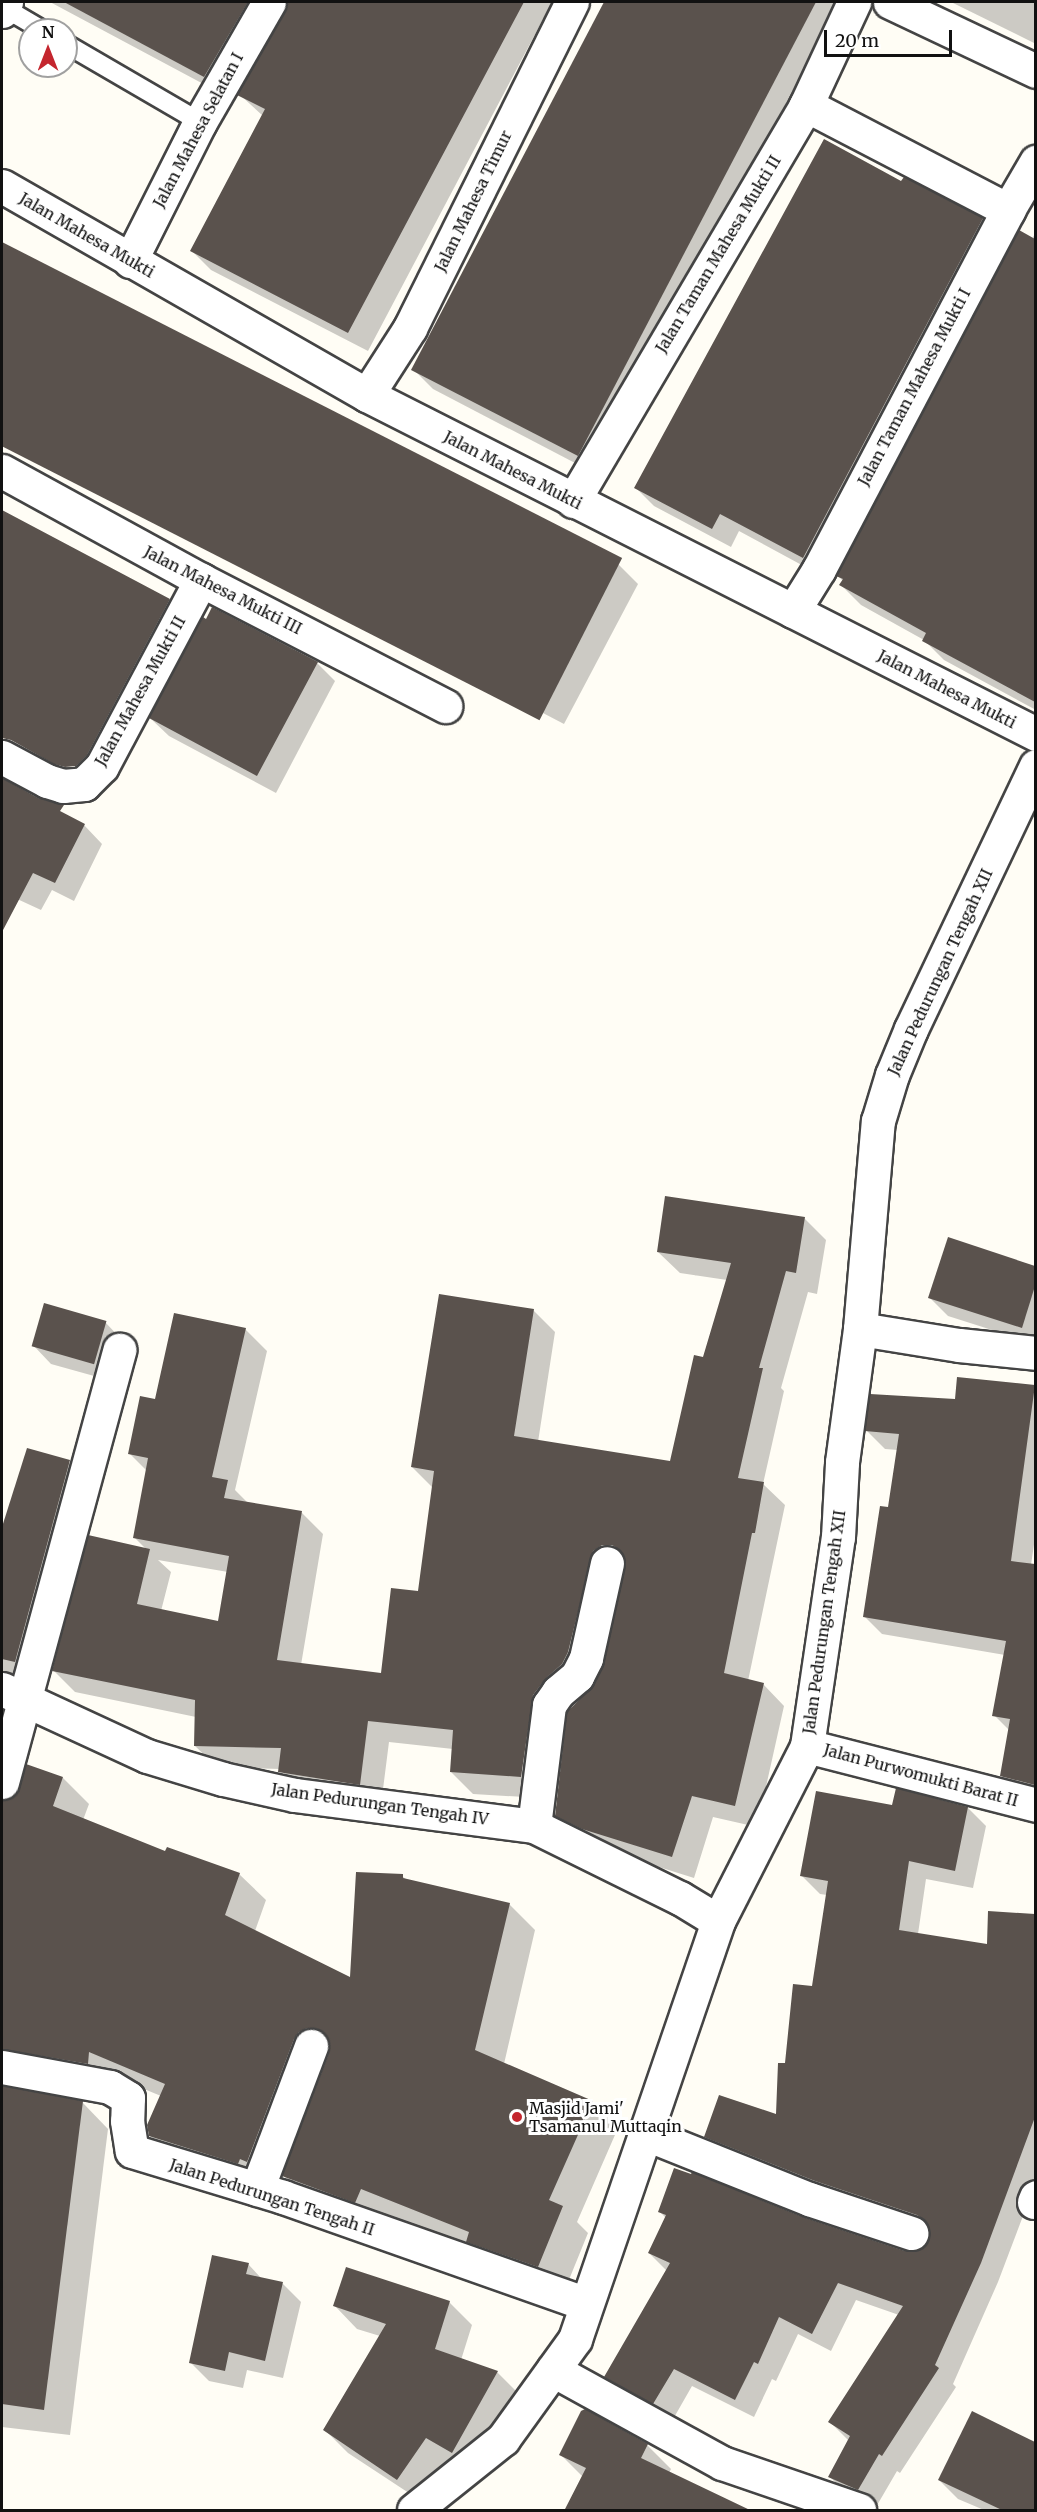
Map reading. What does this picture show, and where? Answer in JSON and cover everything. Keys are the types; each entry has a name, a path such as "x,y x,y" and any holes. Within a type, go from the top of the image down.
{"street":[{"name":"Jalan Mahesa Selatan I","path":"130,261 200,122 268,2"},
{"name":"Jalan Mahesa Timur","path":"367,395 410,328 572,2"},
{"name":"Jalan Taman Mahesa Mukti II","path":"573,501 806,105 854,2"},
{"path":"890,2 1035,71"},
{"path":"806,105 1008,210"},
{"name":"Jalan Taman Mahesa Mukti I","path":"793,611 819,569 1035,162"},
{"name":"Jalan Mahesa Mukti","path":"4,193 130,261 367,395 1035,734"},
{"name":"Jalan Mahesa Mukti III","path":"2,471 201,580 445,706"},
{"name":"Jalan Mahesa Mukti II","path":"2,757 47,781 63,786 84,784 102,766 201,580"},
{"name":"Jalan Pedurungan Tengah XII","path":"414,2511 503,2439 575,2340 718,1921 807,1746 838,1537 842,1462 860,1329 878,1121 892,1075 1035,766"},
{"path":"860,1329 959,1345 1035,1353"},
{"path":"2,1782 12,1694 119,1350"},
{"path":"534,1826 549,1705 558,1692 577,1676 586,1658 607,1563"},
{"name":"Jalan Pedurungan Tengah IV","path":"12,1694 147,1756 223,1779 295,1795 534,1826 680,1899 718,1921"},
{"name":"Jalan Purwomukti Barat II","path":"807,1746 1035,1805"},
{"path":"257,2189 311,2046"},
{"name":"Jalan Pedurungan Tengah II","path":"2,2067 110,2088 128,2098 127,2121 132,2151 257,2189 586,2304"},
{"path":"644,2133 809,2199 911,2233"},
{"path":"553,2370 722,2463 859,2511"}],"lane":[{"path":"4,7 22,18"},
{"path":"78,51 200,122"}],"building":[{"path":"64,2 248,2 204,77"},
{"path":"288,2 524,2 348,333 190,251 265,109 237,95"},
{"path":"604,2 816,2 578,456 411,370"},
{"path":"824,139 901,181 904,177 983,218 803,558 720,514 712,529 634,488"},
{"path":"1019,230 1035,239 1035,702 922,641 926,633 839,585 843,579 836,576"},
{"path":"2,242 622,558 540,720 2,446"},
{"path":"2,510 170,599 87,755 76,766 65,767 54,764 11,740 2,738"},
{"path":"212,607 318,662 257,776 149,718 203,617 206,619"},
{"path":"2,778 38,798 64,805 60,811 85,824 55,883 33,873 2,932"},
{"path":"665,1196 805,1217 796,1273 786,1271 759,1368 763,1368 738,1478 764,1482 724,1673 764,1683 735,1806 692,1796 672,1857 582,1829 555,1816 567,1712 594,1685 603,1666 625,1567 625,1557 619,1549 612,1545 602,1545 593,1551 568,1652 562,1664 546,1678 533,1695 521,1777 450,1772 453,1730 368,1721 360,1785 278,1772 281,1748 194,1746 195,1700 52,1671 88,1535 150,1549 137,1604 218,1621 229,1556 133,1538 148,1458 128,1454 140,1396 155,1399 174,1313 246,1328 212,1477 228,1480 224,1498 302,1511 277,1660 381,1673 391,1588 418,1591 434,1471 411,1467 439,1294 534,1309 514,1436 670,1461 694,1355 703,1357 731,1263 657,1252"},
{"path":"948,1237 1035,1266 1035,1286 1022,1328 928,1298"},
{"path":"44,1303 106,1321 94,1364 32,1346"},
{"path":"957,1377 1035,1385 1011,1561 1035,1564 1035,1785 1000,1776 1010,1719 992,1716 1006,1641 863,1617 880,1506 888,1507 899,1434 865,1431 870,1394 955,1399"},
{"path":"27,1448 70,1460 15,1662 2,1659 2,1527"},
{"path":"26,1764 63,1777 53,1806 165,1851 167,1847 240,1873 225,1915 350,1977 356,1872 403,1874 403,1878 510,1903 475,2050 593,2101 549,2200 563,2206 538,2267 466,2242 469,2232 361,2189 355,2203 282,2176 329,2053 329,2042 325,2034 318,2029 307,2028 299,2032 294,2039 247,2162 240,2159 238,2164 149,2136 147,2125 165,2084 89,2052 88,2064 2,2049 2,1800 16,1795"},
{"path":"896,1788 968,1807 955,1871 909,1861 899,1930 987,1944 988,1911 1035,1914 1035,2117 981,2263 935,2365 939,2368 882,2456 879,2454 858,2490 828,2477 850,2436 828,2422 903,2306 838,2283 812,2334 779,2317 758,2364 754,2362 735,2400 674,2369 653,2404 604,2377 670,2263 648,2253 666,2215 658,2212 674,2168 691,2174 692,2172 803,2217 905,2251 915,2251 923,2247 929,2239 929,2229 925,2220 917,2215 815,2181 704,2137 719,2095 776,2114 778,2063 785,2063 793,1984 812,1986 828,1881 800,1876 816,1791 892,1805"},
{"path":"2,2086 83,2101 44,2410 2,2404"},
{"path":"212,2255 249,2263 246,2274 283,2282 265,2361 229,2352 225,2371 189,2363"},
{"path":"346,2267 450,2301 435,2349 498,2371 452,2453 426,2438 397,2480 323,2430 386,2324 333,2306"},
{"path":"585,2409 648,2444 641,2458 752,2511 564,2511 586,2468 559,2455 581,2411"},
{"path":"972,2411 1035,2442 1035,2511 1004,2511 938,2480"}],"place":[{"name":"Masjid Jami' Tsamanul Muttaqin","path":"517,2117"}]}
